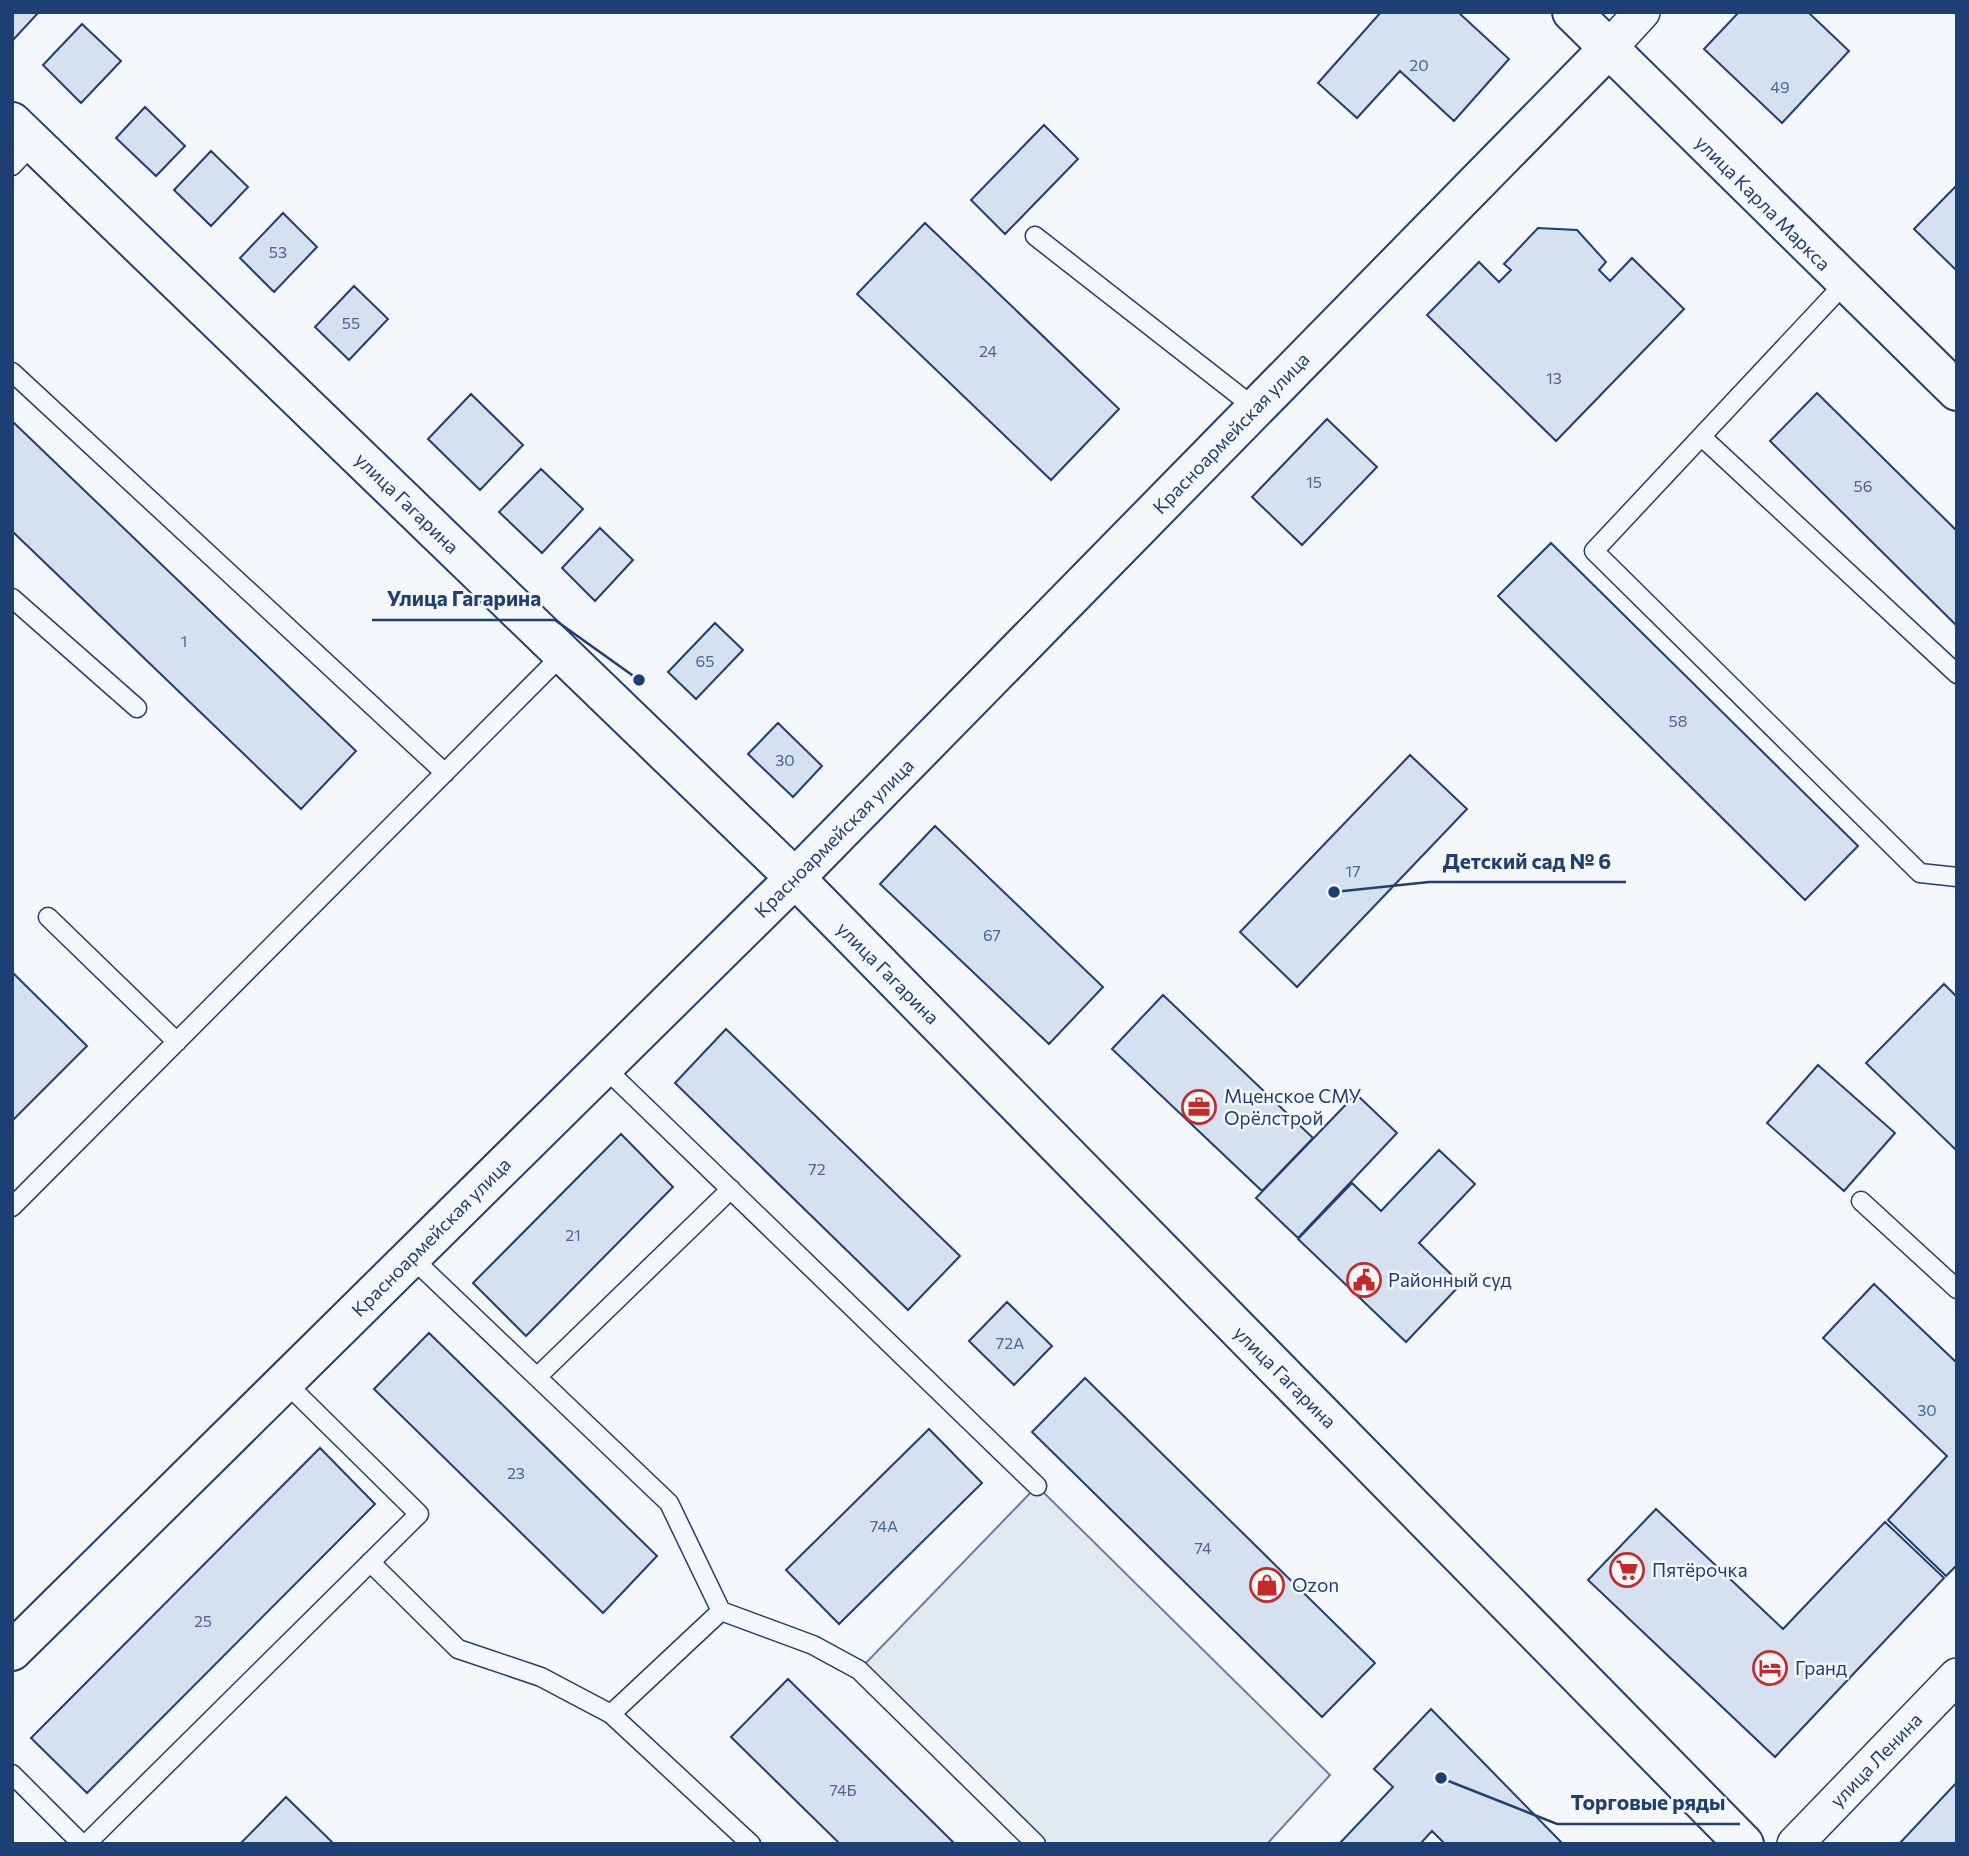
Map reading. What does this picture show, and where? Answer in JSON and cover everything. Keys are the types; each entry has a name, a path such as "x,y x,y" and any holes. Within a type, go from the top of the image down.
{"main road":[{"name":"улица Карла Маркса","path":"1572,12 1957,391"},
{"name":"Красноармейская улица","path":"12,1651 795,878 1608,49"},
{"name":"улица Гагарина","path":"20,144 563,654 795,878 1744,1844"}],"street":[{"name":"Красноармейская улица","path":"1608,49 1642,12"},
{"name":"улица Ленина","path":"1795,1844 1957,1676"}],"lane":[{"path":"1035,236 1255,408"},
{"path":"1845,283 1594,551 1920,873 1957,877"},
{"path":"12,372 445,773"},
{"path":"1702,437 1957,674"},
{"path":"12,598 137,708"},
{"path":"12,1208 563,654"},
{"path":"48,917 177,1042"},
{"path":"604,1067 1037,1486"},
{"path":"537,1377 731,1189"},
{"path":"1861,1201 1957,1289"},
{"path":"411,1257 669,1503 721,1611 813,1645 859,1670 1036,1844"},
{"path":"12,1774 84,1844 419,1514 285,1382"},
{"path":"370,1562 458,1648 541,1677 611,1714 751,1844"},
{"path":"611,1714 721,1611"}],"shaded area":[{"path":"1037,1486 1330,1775 1267,1844 1036,1844 859,1670"}],"building":[{"path":"12,12 39,12 13,40 12,40"},
{"path":"1381,12 1458,12 1509,59 1454,121 1400,71 1357,118 1318,83"},
{"path":"1739,12 1808,12 1849,51 1782,123 1704,49"},
{"path":"82,24 121,61 81,103 43,65"},
{"path":"145,107 185,146 156,176 116,138"},
{"path":"1044,125 1078,159 1005,234 971,200"},
{"path":"211,151 248,187 211,226 174,190"},
{"path":"1957,185 1957,271 1914,229"},
{"path":"283,213 317,247 274,292 240,258"},
{"path":"925,223 1119,409 1051,480 857,294"},
{"path":"1538,228 1577,230 1606,262 1599,270 1610,281 1632,258 1684,309 1556,441 1427,315 1479,262 1499,282 1511,270 1504,264"},
{"path":"354,286 388,319 349,360 315,327"},
{"path":"1817,393 1957,531 1957,626 1770,441"},
{"path":"471,394 523,445 480,490 428,439"},
{"path":"1327,419 1377,467 1302,545 1252,497"},
{"path":"12,421 356,751 301,809 12,531"},
{"path":"541,469 583,509 542,553 499,512"},
{"path":"600,528 633,560 595,601 562,568"},
{"path":"1551,543 1858,846 1805,900 1498,596"},
{"path":"715,623 743,650 696,699 668,672"},
{"path":"778,723 822,766 793,797 748,754"},
{"path":"1410,755 1467,809 1297,987 1240,932"},
{"path":"935,826 1103,987 1049,1044 880,884"},
{"path":"12,972 87,1046 12,1121"},
{"path":"1944,984 1957,997 1956,1150 1866,1063"},
{"path":"1163,995 1313,1138 1262,1191 1112,1049"},
{"path":"726,1029 960,1256 908,1310 675,1083"},
{"path":"1818,1065 1895,1133 1844,1191 1767,1123"},
{"path":"1356,1094 1397,1133 1298,1238 1256,1198"},
{"path":"621,1134 673,1187 526,1336 473,1283"},
{"path":"1439,1150 1475,1184 1419,1243 1461,1284 1406,1342 1298,1239 1352,1183 1381,1211"},
{"path":"1874,1284 1957,1363 1957,1565 1946,1576 1888,1520 1947,1456 1823,1338"},
{"path":"1007,1302 1052,1346 1014,1385 969,1341"},
{"path":"429,1333 657,1556 603,1613 374,1389"},
{"path":"1085,1378 1375,1663 1322,1717 1032,1432"},
{"path":"929,1429 982,1483 839,1624 786,1570"},
{"path":"320,1448 375,1504 87,1793 31,1738"},
{"name":"Гранд","path":"1656,1509 1783,1629 1885,1522 1944,1578 1775,1757 1588,1580"},
{"path":"788,1679 955,1844 840,1844 731,1737"},
{"path":"1431,1709 1563,1844 1445,1844 1432,1831 1420,1844 1339,1844 1393,1787 1374,1769"},
{"path":"1957,1782 1957,1844 1899,1844"},
{"path":"286,1797 334,1844 240,1844"}],"place":[{"name":"Улица Гагарина","path":"639,680"},
{"name":"Детский сад № 6","path":"1334,892"},
{"name":"Мценское СМУ Орёлстрой","path":"1199,1107"},
{"name":"Районный суд","path":"1364,1280"},
{"name":"Пятёрочка","path":"1627,1570"},
{"name":"Ozon","path":"1267,1585"},
{"name":"Гранд","path":"1770,1668"},
{"name":"Торговые ряды","path":"1441,1778"}]}
